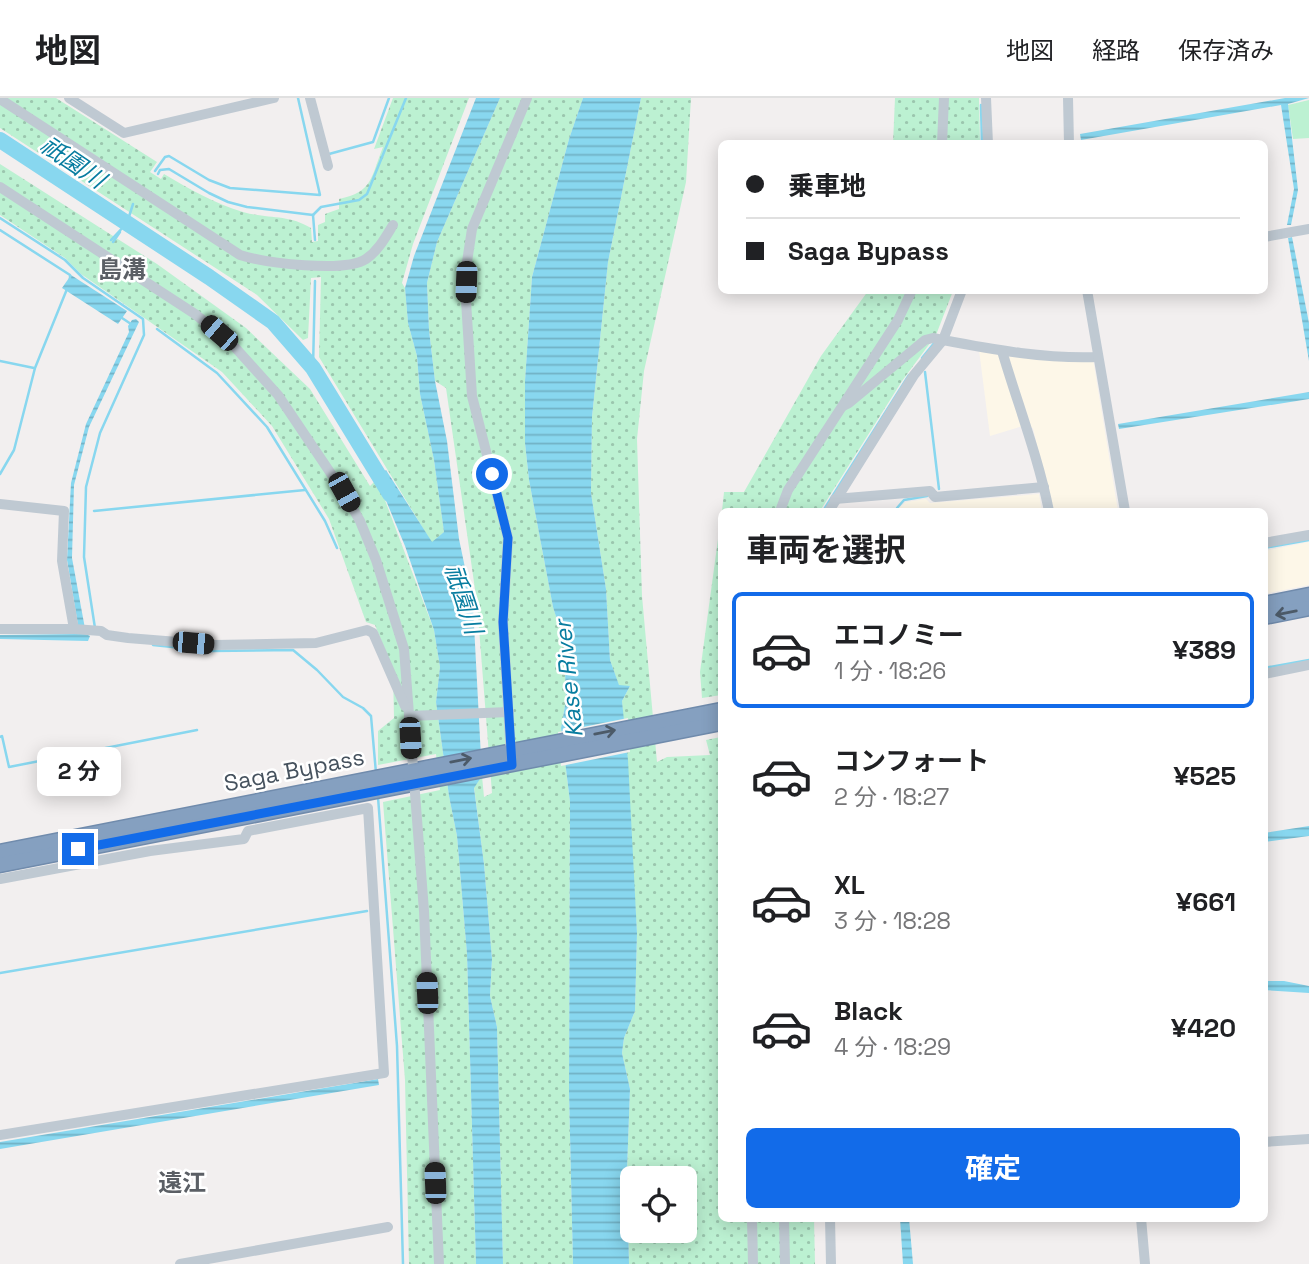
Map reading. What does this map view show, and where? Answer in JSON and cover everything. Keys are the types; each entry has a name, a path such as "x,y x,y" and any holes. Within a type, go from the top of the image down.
{"highway":[{"path":"1268,603 1309,595"},
{"path":"1268,616 1309,608"},
{"name":"Saga Bypass","path":"511,758 718,711"},
{"name":"Saga Bypass","path":"0,865 208,818 413,777 718,724"},
{"name":"Saga Bypass","path":"0,852 208,818"}],"street":[{"path":"69,98 124,133 274,98"},
{"path":"310,98 328,166"},
{"path":"511,758 503,622 508,538 472,396 466,301 467,262 472,229 527,98"},
{"path":"942,140 944,98"},
{"path":"986,98 988,140"},
{"path":"1068,98 1069,140"},
{"path":"0,99 240,255 259,261 349,265 365,260 379,247 393,225"},
{"path":"0,187 195,314 232,344 278,395 344,492 371,547 404,649 424,911 439,1264"},
{"path":"1268,236 1309,229"},
{"path":"781,508 788,490 898,320 910,294"},
{"path":"830,508 938,339 960,294"},
{"path":"1087,294 1095,357 1124,508"},
{"path":"842,406 849,404 925,340 938,339 1002,351 1062,358 1095,357"},
{"path":"1002,351 1026,422 1048,508"},
{"path":"835,499 930,491 935,497 1044,487"},
{"path":"0,504 64,511 62,561 74,629"},
{"path":"1268,542 1309,535"},
{"path":"0,629 74,629 128,638 215,645 316,643 367,630 373,633 409,716"},
{"path":"1268,673 1309,665"},
{"path":"409,716 509,712"},
{"path":"0,879 150,851 244,839 248,831 368,808 384,1073 0,1135"},
{"path":"1268,1142 1309,1139"},
{"path":"752,1222 753,1264"},
{"path":"784,1222 785,1264"},
{"path":"830,1222 831,1264"},
{"path":"1141,1222 1145,1264"},
{"path":"180,1264 388,1227"}],"shaded area":[{"path":"979,350 1093,359 1118,508 1051,508 1033,428 1023,426 990,436"},
{"path":"1039,494 1041,508 899,508 906,502 926,499 930,503"},
{"path":"1309,542 1309,585 1268,593 1268,550"}],"green space":[{"path":"0,98 56,98 157,162 150,172 161,179 164,174 202,195 243,212 302,224 311,228 312,242 318,241 318,225 325,222 325,214 339,209 339,199 359,192 373,175 383,147 374,149 393,98 469,98 413,244 402,283 405,288 408,323 417,356 420,394 434,460 444,532 432,543 319,357 321,277 311,278 308,338 303,340 257,295 0,128"},
{"path":"500,98 583,98 569,139 532,277 525,381 525,443 529,480 553,607 564,641 566,700 561,728 570,802 569,1092 573,1264 503,1264 497,1027 490,996 492,959 474,787 482,776 484,797 492,793 477,603 446,388 435,381 429,330 427,283 437,242"},
{"path":"641,98 691,98 686,182 644,371 637,439 642,596 657,762 667,757 710,755 706,740 718,738 718,1222 814,1222 815,1264 629,1264 629,1243 697,1243 697,1166 627,1166 630,1089 622,1053 624,1038 635,1011 637,933 622,701 630,686 619,686 610,660 606,589 591,493 592,417 608,262"},
{"path":"895,98 979,98 980,140 893,140"},
{"path":"1309,100 1309,138 1293,139 1288,105"},
{"path":"0,164 157,264 246,328 310,389 370,486 377,479 434,630 440,667 436,702 457,836 467,954 476,1264 409,1264 405,1080 383,802 440,790 436,754 378,765 378,731 394,718 393,670 375,625 366,622 329,519 272,426 222,372 81,274 65,258 0,215"},
{"path":"866,294 952,294 936,335 902,381 822,508 722,508 724,492 744,492 821,356"},
{"path":"718,539 718,695 702,698 700,672"}],"water":[{"path":"476,98 500,98 437,242 427,283 435,381 447,441 459,539 473,606 482,776 474,788 492,959 490,996 497,1027 503,1264 476,1264 467,954 457,836 436,702 440,667 434,630 405,546 377,479 386,470 432,542 444,532 434,460 420,394 417,356 408,323 405,288 414,256"},
{"name":"Kase River","path":"583,98 641,98 608,262 592,417 591,493 606,589 610,660 619,685 630,686 622,701 628,760 637,933 635,1011 624,1038 622,1053 630,1089 627,1166 620,1166 620,1243 629,1243 629,1264 573,1264 569,1092 570,802 561,728 566,700 564,642 553,607 529,480 525,443 525,381 532,277 569,139"},
{"path":"1285,98 1309,98 1288,104 1298,190 1291,225 1287,225 1294,189 1281,105 1081,140 1080,134"},
{"path":"1292,237 1309,323 1309,361 1288,238"},
{"path":"71,275 127,311 118,324 62,288"},
{"path":"136,319 139,322 89,427 74,485 72,558 86,634 90,636 88,641 0,639 0,635 77,634 78,625 67,560 71,483 86,424 129,332 128,326"},
{"path":"1309,392 1309,399 1119,429 1118,424"},
{"path":"1309,826 1309,836 1268,841 1268,832"},
{"path":"1268,981 1309,986 1309,993 1268,990"},
{"path":"378,1079 379,1085 0,1149 0,1142"},
{"path":"900,1222 909,1222 913,1264 903,1264"}],"pier":[{"path":"628,718 630,752 561,766 558,732"}],"waterway":[{"path":"155,171 165,157 169,156 209,180 230,188 320,195 298,98"},
{"path":"329,154 373,142 389,98"},
{"path":"313,215 321,207 359,200 367,194 406,98"},
{"path":"981,105 982,140"},
{"name":"祇園川","path":"0,140 273,322 313,368 390,494"},
{"path":"158,174 160,170 169,169 228,202 313,215"},
{"name":"祇園川","path":"111,240 127,223 133,204"},
{"path":"313,215 315,240"},
{"path":"0,218 65,260 83,278 143,319 144,335 100,433 86,487 84,557 95,628"},
{"path":"0,230 70,275 70,279"},
{"path":"113,242 120,232"},
{"path":"313,368 315,281"},
{"path":"0,474 14,450 35,368 67,289"},
{"path":"119,316 131,324"},
{"path":"157,329 217,373 267,427 325,521 337,548"},
{"path":"922,358 935,342"},
{"path":"0,361 34,368"},
{"path":"925,372 939,489"},
{"path":"825,508 909,375"},
{"path":"94,511 305,490"},
{"path":"897,508 904,500 927,496"},
{"path":"1268,547 1309,540"},
{"path":"153,645 211,651 293,650 343,697 363,708 371,716 376,773"},
{"path":"1268,667 1309,660"},
{"path":"0,737 2,736 9,767 197,730"},
{"path":"378,797 397,1046 403,1264"},
{"path":"0,973 367,911"}],"district":[{"name":"島溝","path":"122,269"},
{"name":"遠江","path":"182,1182"}],"route":[{"path":"78,849 512,765 503,622 508,538 492,474"}]}
